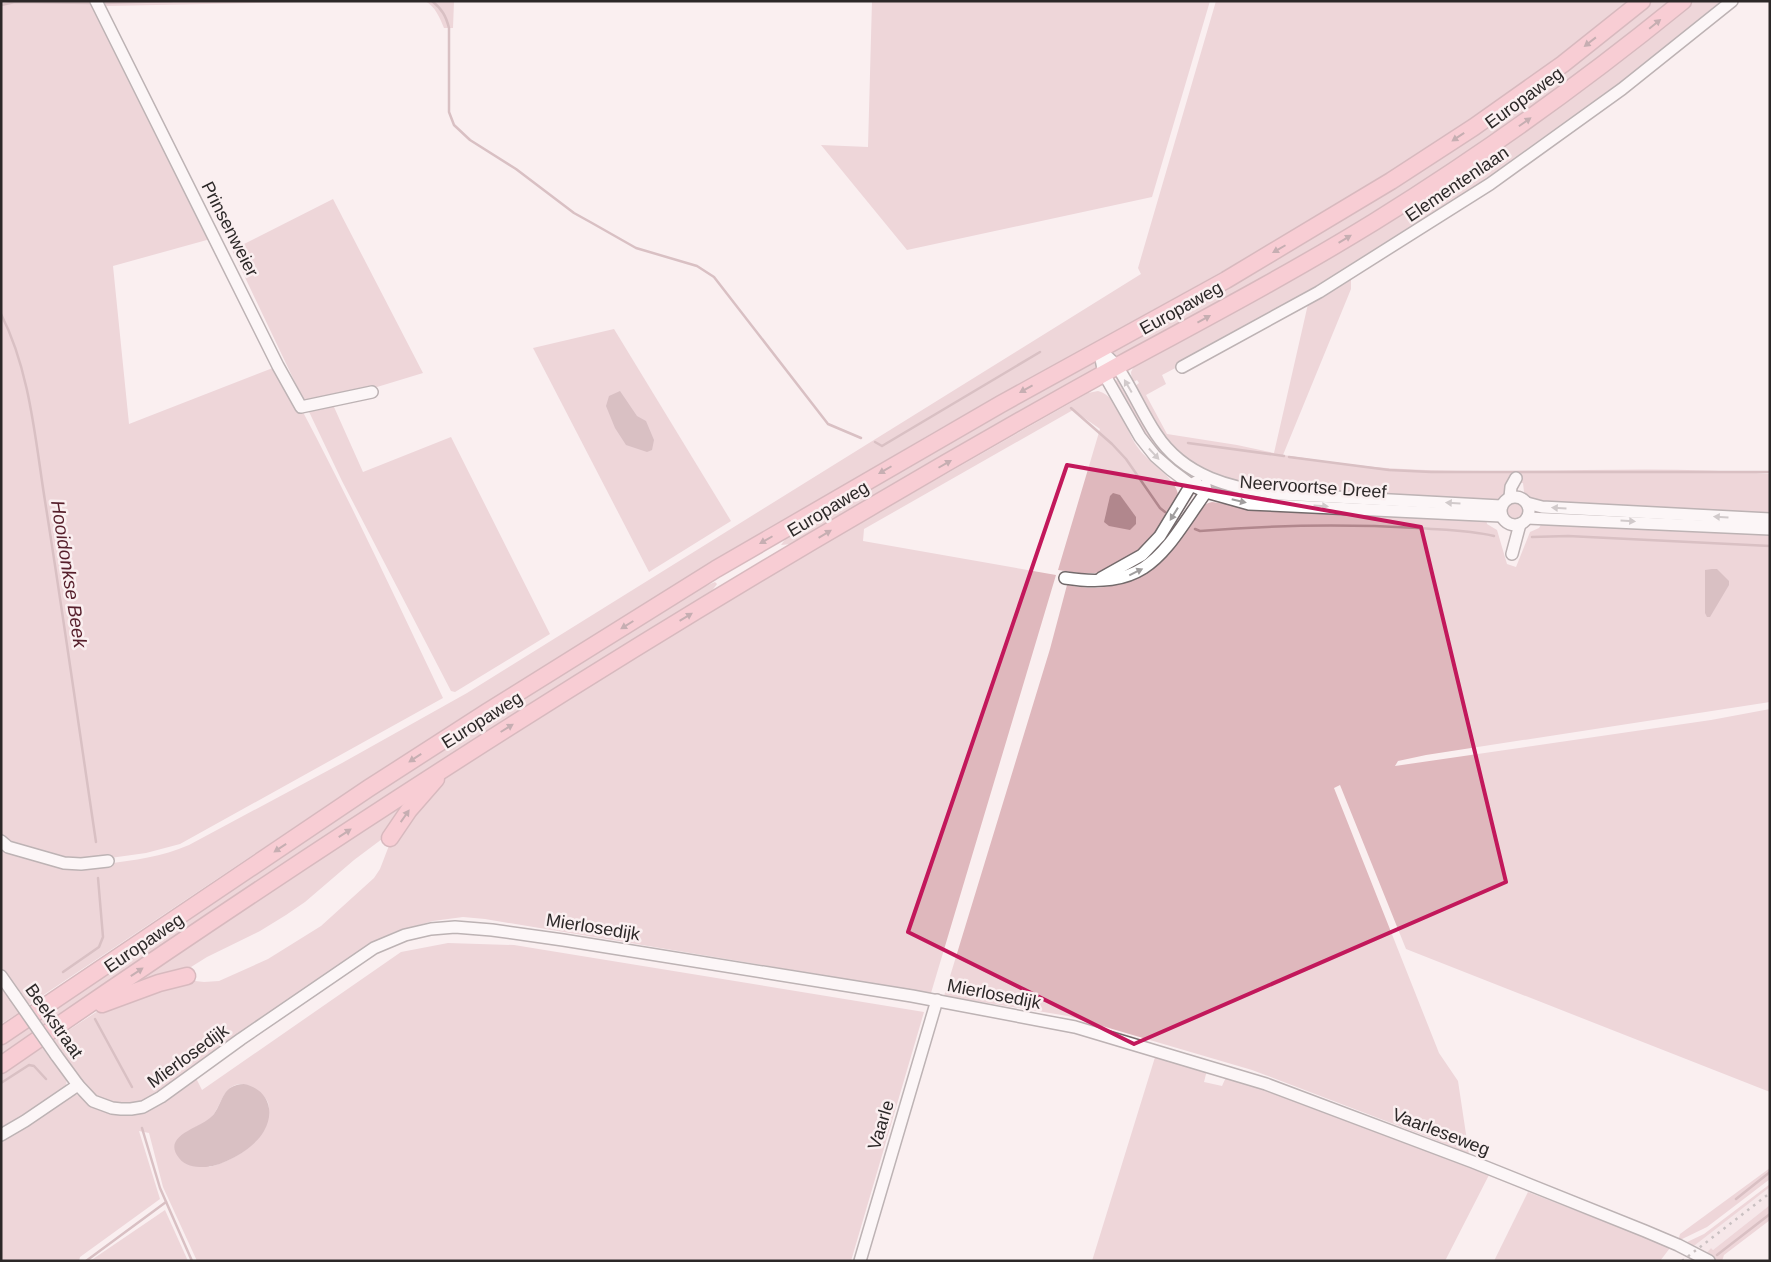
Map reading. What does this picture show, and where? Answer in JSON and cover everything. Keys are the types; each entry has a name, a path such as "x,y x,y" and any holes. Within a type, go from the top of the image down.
{"highway":[{"name":"Europaweg","path":"1,1036 298,835 495,707 716,569 1098,349 1226,280 1391,181 1474,127 1563,64 1642,1"},
{"name":"Europaweg","path":"1,1065 258,890 445,768 636,647 853,517 1110,370 1315,257 1438,181 1537,114 1645,33 1683,1"},
{"path":"390,838 409,810 445,768"},
{"path":"67,1019 119,997 159,983 187,976"}],"street":[{"name":"Prinsenweier","path":"96,1 278,366 301,407 372,392"},
{"name":"Elementenlaan","path":"1182,367 1319,292 1490,184 1622,90 1732,1"},
{"name":"Neervoortse Dreef","path":"1098,349 1110,370 1140,438 1168,468 1191,485 1206,492 1249,504 1770,529"},
{"name":"Neervoortse Dreef","path":"1110,370 1162,442 1182,461 1203,476 1229,486 1255,492 1511,517"},
{"path":"1066,578 1080,580 1099,580 1119,579 1149,566 1166,548 1206,492 1203,476 1191,485 1160,536 1142,555 1099,580"},
{"path":"1519,499 1529,513 1511,517 1505,501 1519,499 1542,508 1770,519"},
{"path":"1,841 8,847 64,863 81,864 108,861"},
{"name":"Mierlosedijk","path":"78,1085 93,1100 112,1108 131,1110 152,1104 374,948 405,935 430,929 455,927 563,940 937,1000 1076,1027 1156,1051"},
{"name":"Beekstraat","path":"1,976 78,1085"},
{"name":"Vaarle","path":"860,1261 937,1000"},
{"name":"Vaarleseweg","path":"1156,1051 1266,1084 1645,1231 1709,1261"},
{"path":"1,1135 25,1122 78,1085"}],"highlighted area":[{"path":"1067,465 1421,527 1506,882 1134,1044 908,932"}],"shaded area":[{"path":"1,1 96,1 214,238 113,266 129,424 278,366 343,489 443,698 180,844 146,853 110,858 106,864 158,855 189,845 467,693 1141,274 1138,268 1216,1 1630,1 1554,60 1436,144 1293,232 932,433 667,590 338,798 27,1006 17,991 19,990 1,968"},
{"path":"104,1 352,1 106,6"},
{"path":"425,1 454,1 453,28 444,28 439,16 429,3"},
{"path":"872,1 1210,1 1152,197 907,250 821,145 868,147"},
{"path":"1650,1 1675,1 1514,123 1369,219 1116,361 1111,352 1612,31"},
{"path":"1694,1 1728,1 1678,43 1472,193 1235,337 1162,375 1166,384 1146,395 1167,434 1274,453 1308,304 1351,276 1351,289 1283,455 1354,465 1408,469 1469,471 1641,469 1770,474 1770,517 1532,503 1524,492 1523,483 1510,484 1505,496 1498,501 1299,494 1274,491 1225,481 1203,471 1183,458 1168,442 1155,424 1134,387 1139,383 1137,380 1132,383 1131,372 1134,366 1307,270 1417,205 1543,118"},
{"path":"333,199 423,373 377,387 330,398 363,472 451,437 550,634 455,692 451,691 342,481 232,250"},
{"path":"614,329 731,521 649,572 533,348"},
{"path":"1095,360 1100,370 802,541 799,540 791,544 781,545 793,532"},
{"path":"1117,380 1147,431 1181,469 1179,472 1156,451 1113,383"},
{"path":"620,391 637,416 646,421 654,440 652,450 647,452 626,445 615,428 606,406 609,396"},
{"path":"1098,391 1113,401 1134,442 1173,483 1178,495 1151,544 1109,570 1095,573 1079,573 1058,570 1100,429 1073,410 864,529 863,541 1056,575 931,993 485,919 463,917 433,921 394,932 356,953 162,1091 140,1103 119,1104 99,1097 87,1090 52,1041 107,1005 186,980 219,981 268,959 321,926 374,878 380,869 390,843 427,794 444,779 630,660 899,499 911,494 1088,393"},
{"path":"1113,493 1120,495 1136,517 1136,524 1130,530 1109,526 1104,522 1110,496"},
{"path":"1515,501 1522,504 1525,511 1522,518 1515,521 1508,518 1505,511 1508,504"},
{"path":"1212,502 1260,509 1486,517 1487,524 1497,530 1507,564 1516,567 1530,532 1539,528 1542,523 1770,531 1770,702 1426,755 1398,761 1395,766 1711,720 1770,709 1770,1092 1406,949 1340,785 1334,788 1439,1053 1458,1081 1469,1154 1252,1070 1068,1016 944,996 1050,649 1067,585 1095,588 1106,587 1127,580 1147,567 1179,541 1198,511"},
{"path":"1717,569 1729,581 1729,585 1710,617 1707,617 1705,613 1705,570"},
{"path":"715,582 717,584 706,596 707,598 1,1058 1,1039 320,825 701,588"},
{"path":"418,795 386,836 354,860 305,902 286,915 260,931 207,957 183,972 121,992"},
{"path":"448,943 514,945 924,1012 851,1261 197,1261 163,1187 149,1133 139,1131 160,1199 80,1257 79,1261 1,1261 1,1137 75,1094 119,1113 196,1078 202,1090 401,952","holes":["244,1084 262,1094 267,1101 269,1110 265,1126 254,1143 246,1150 228,1160 209,1167 194,1128 212,1116 230,1088 235,1085"]},
{"path":"1,985 20,1012 1,1024"},
{"path":"44,1046 67,1078 66,1087 1,1132 1,1075"},
{"path":"1156,1054 1207,1070 1204,1082 1222,1086 1227,1075 1447,1156 1489,1175 1445,1261 1092,1261"},
{"path":"244,1084 259,1090 269,1108 268,1123 260,1137 246,1150 220,1164 200,1167 184,1163 175,1150 175,1143 179,1137 209,1119 214,1114 227,1090"},
{"path":"1770,1168 1770,1179 1707,1227 1678,1241 1680,1234"},
{"path":"1770,1184 1770,1187 1695,1245 1692,1246 1685,1243 1704,1234"},
{"path":"1770,1187 1770,1205 1713,1250 1711,1248 1706,1255 1692,1246"},
{"path":"1528,1192 1670,1248 1660,1261 1494,1261"},
{"path":"1770,1205 1770,1220 1724,1255 1722,1261 1716,1261 1705,1255 1711,1248 1713,1250"},
{"path":"165,1210 188,1261 90,1261"}],"waterway":[{"path":"104,3 172,1"},
{"path":"432,1 443,13 449,28 449,112 454,125 470,140 516,169 574,213 636,248 697,266 714,277 828,424 861,438"},
{"path":"1,5 15,2 92,3"},
{"name":"Hooidonkse Beek","path":"1,314 19,358 30,405 96,842"},
{"path":"875,442 882,446 1040,352"},
{"path":"1071,408 1126,459 1160,508 1165,512"},
{"path":"1188,443 1284,456"},
{"path":"1289,457 1389,470 1431,472 1770,472"},
{"path":"1195,529 1200,531 1282,526 1363,526 1456,530 1494,536"},
{"path":"1532,537 1568,536 1770,546"},
{"name":"Hooidonkse Beek","path":"63,972 99,947 103,937 98,878"},
{"name":"Hooidonkse Beek","path":"95,1019 132,1087"},
{"path":"1,1083 29,1065 34,1066 46,1079"},
{"name":"Hooidonkse Beek","path":"142,1128 160,1188 192,1261"},
{"path":"1736,1199 1770,1172"},
{"name":"Hooidonkse Beek","path":"86,1261 166,1202"},
{"path":"1717,1255 1770,1214"}],"railway":[{"path":"1682,1261 1770,1193"}]}
